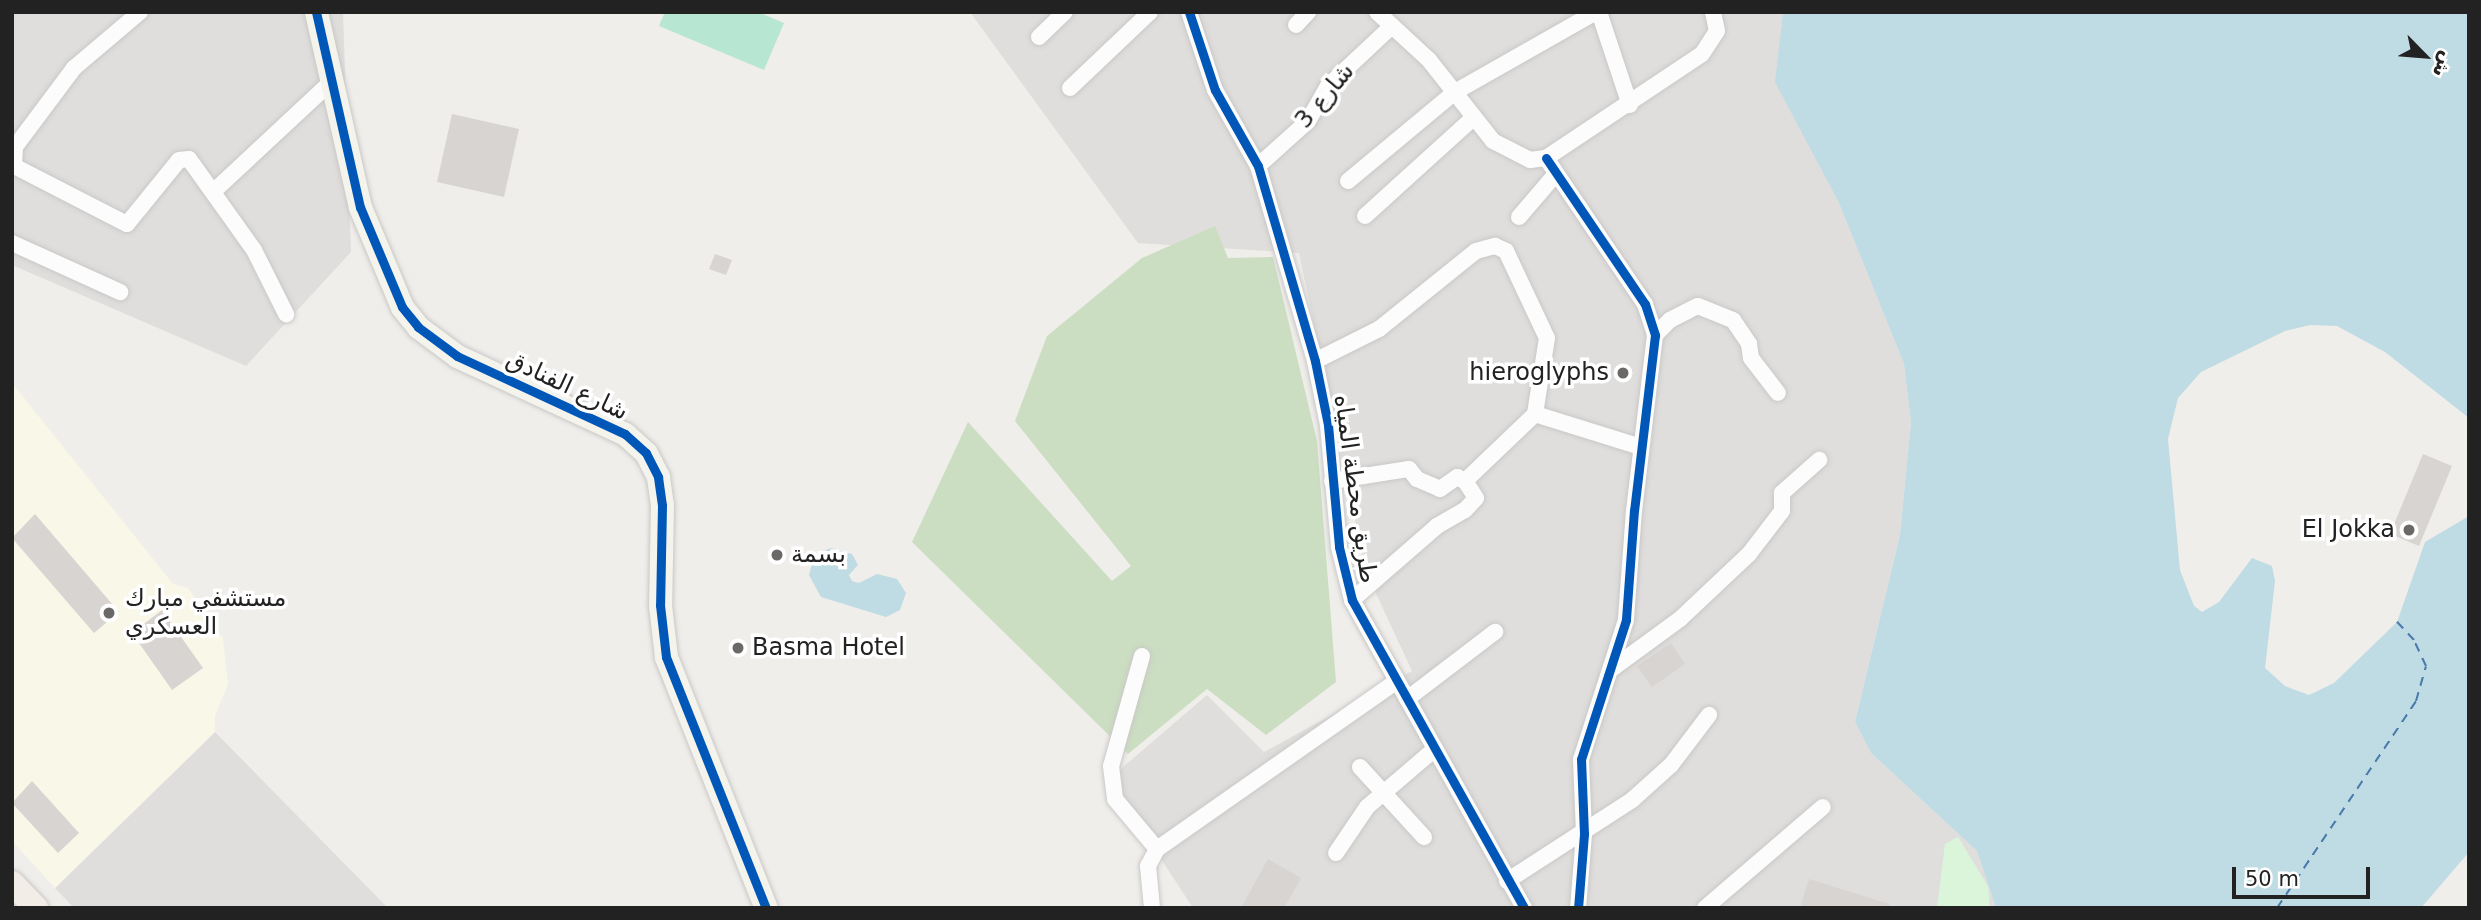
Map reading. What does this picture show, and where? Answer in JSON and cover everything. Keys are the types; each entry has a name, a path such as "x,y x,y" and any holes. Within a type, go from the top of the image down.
{"main road":[{"path":"12,883 36,908"}],"street":[{"path":"139,12 74,68 14,146 17,170 122,223 132,221 183,158 214,191 254,250 286,314"},
{"name":"شارع الفنادق","path":"316,12 360,207 389,286 418,327 457,356 625,434 646,453 658,477 662,505 660,605 673,682 766,908"},
{"path":"1039,37 1065,12"},
{"path":"1070,88 1150,12"},
{"name":"طريق محطة المياه","path":"1189,12 1211,79 1258,166 1315,361 1328,425 1339,547 1352,600 1524,908"},
{"path":"1296,25 1308,12"},
{"path":"1377,12 1415,44 1455,92 1472,119 1512,154 1530,160 1546,158 1630,105 1710,47 1717,31 1713,12"},
{"path":"1348,181 1455,92 1597,12 1630,105"},
{"name":"شارع 3","path":"1258,166 1308,121 1328,86 1392,26"},
{"path":"214,191 333,80"},
{"path":"1365,216 1472,119"},
{"path":"1546,158 1554,176 1645,304 1656,335 1641,447 1626,620 1613,668 1581,759 1584,834 1578,908"},
{"path":"1518,217 1554,176"},
{"path":"12,243 120,292"},
{"path":"1315,361 1379,329 1476,251 1495,246 1506,251 1547,338 1535,414 1465,481"},
{"path":"1656,335 1670,320 1698,306 1733,320 1749,344 1751,358 1778,393"},
{"path":"1535,414 1641,447"},
{"path":"1613,668 1680,619 1749,554 1782,511 1782,493 1819,460"},
{"path":"1332,481 1409,469 1417,479 1440,489 1457,477 1465,481 1476,498 1465,510 1437,526 1352,600"},
{"path":"1407,699 1495,632"},
{"path":"1142,656 1111,766 1115,800 1157,849"},
{"path":"1152,908 1148,866 1157,849 1397,681"},
{"path":"1507,881 1584,834 1671,765 1709,715"},
{"path":"1336,853 1354,821 1435,749"},
{"path":"1360,768 1424,837"},
{"path":"1705,908 1823,807"}],"shaded area":[{"path":"12,12 343,12 351,252 246,366 12,265"},
{"path":"970,12 1783,12 1776,82 1839,203 1904,364 1911,422 1900,535 1855,722 1871,753 1977,851 1996,908 1193,908 1109,779 1207,695 1264,752 1412,671 1366,572 1299,253 1138,243"},
{"name":"مستشفي مبارك العسكري","path":"12,383 173,584 188,588 223,638 228,684 215,716 215,732 55,888 12,841"},
{"path":"215,732 388,908 74,908 55,888"}],"green space":[{"path":"665,12 758,12 784,23 764,70 659,26"},
{"path":"1215,226 1228,258 1273,257 1317,441 1336,682 1266,735 1207,689 1128,754 912,542 968,422 1112,581 1131,566 1015,421 1047,336 1142,258"},
{"path":"1958,837 1988,886 1990,908 1937,908 1945,844"}],"water":[{"path":"1783,12 2469,12 2469,418 2385,352 2337,326 2310,325 2285,331 2201,372 2178,398 2168,439 2180,570 2194,606 2202,612 2219,602 2252,558 2272,566 2275,581 2265,668 2285,686 2309,695 2334,683 2397,622 2425,542 2469,516 2469,852 2421,908 1996,908 1977,851 1871,753 1855,722 1900,535 1911,422 1904,364 1839,203 1775,82"},
{"path":"830,548 852,554 858,565 849,575 852,581 859,583 877,574 897,579 906,593 900,610 886,617 821,597 809,575 814,557"}],"building":[{"path":"452,114 519,129 504,197 437,182"},
{"path":"715,254 732,260 726,275 709,269"},
{"path":"2423,454 2452,466 2419,546 2390,534"},
{"path":"35,514 119,612 94,633 12,538"},
{"path":"162,610 203,668 172,690 132,633"},
{"path":"1671,643 1685,664 1652,687 1637,666"},
{"path":"32,781 79,833 58,853 12,803"},
{"path":"1268,859 1301,878 1284,908 1241,908"},
{"path":"1809,879 1889,904 1888,908 1800,908"}],"ferry route":[{"path":"2277,908 2416,701 2426,666 2414,640 2397,622"}],"cycle path":[{"path":"316,12 360,207 402,307 418,327 457,356 625,434 646,453 658,477 662,505 660,605 666,657 766,908"},
{"path":"1189,12 1215,90 1258,166 1315,361 1328,425 1339,547 1352,600 1524,908"},
{"path":"1546,158 1645,304 1655,335 1634,510 1626,620 1581,759 1584,834 1578,908"}],"place":[{"name":"hieroglyphs","path":"1623,373"},
{"name":"El Jokka","path":"2409,530"},
{"name":"بسمة","path":"777,555"},
{"name":"مستشفي مبارك العسكري","path":"109,613"},
{"name":"Basma Hotel","path":"738,648"}]}
